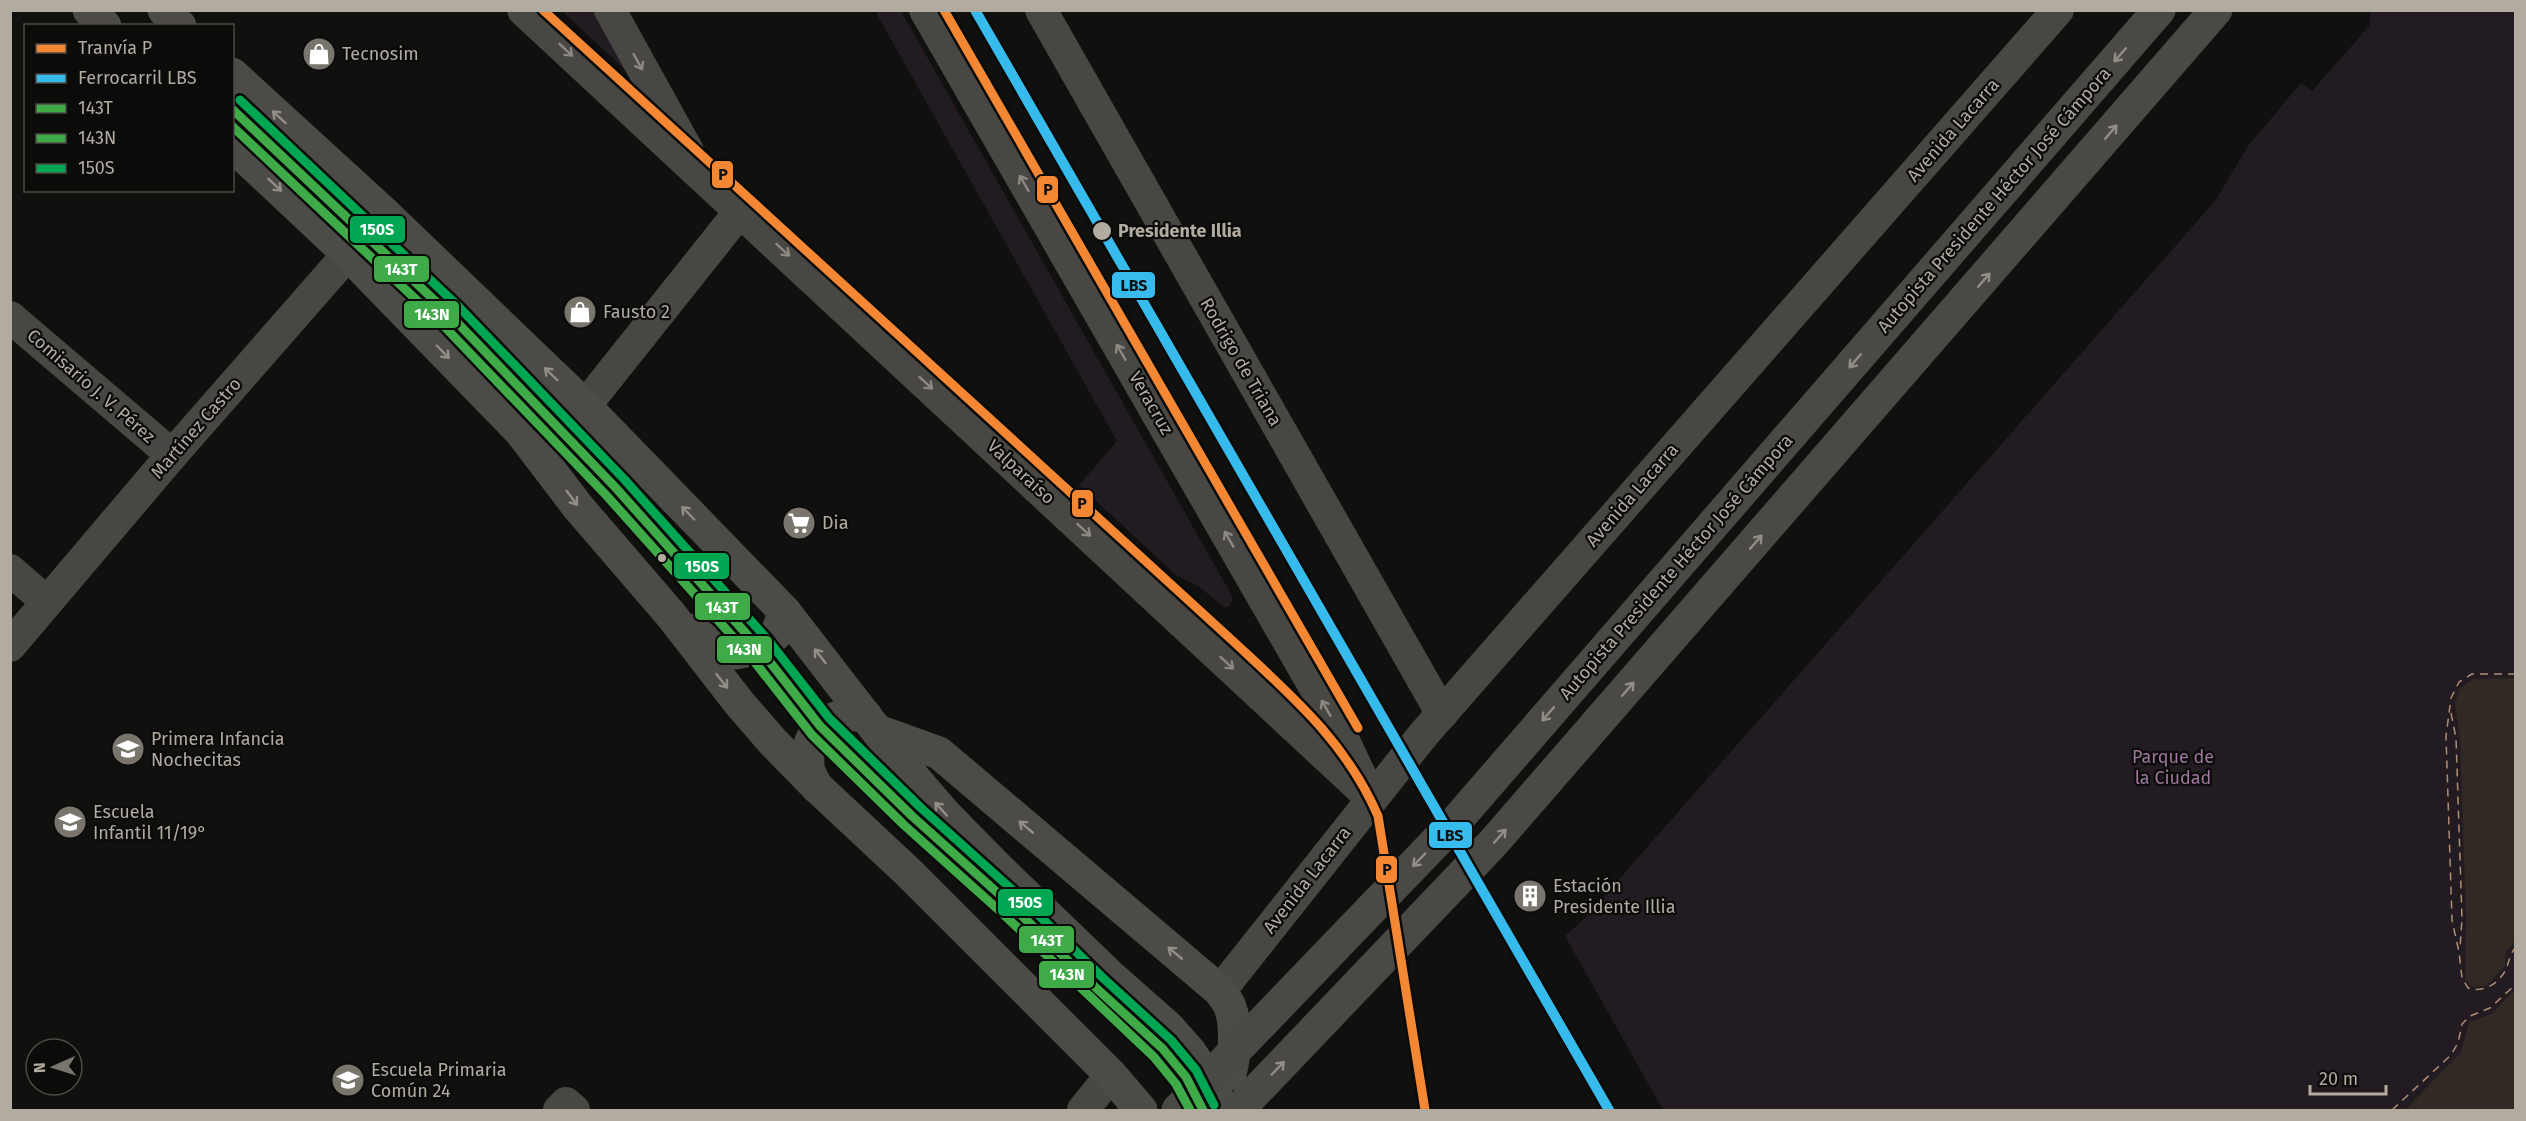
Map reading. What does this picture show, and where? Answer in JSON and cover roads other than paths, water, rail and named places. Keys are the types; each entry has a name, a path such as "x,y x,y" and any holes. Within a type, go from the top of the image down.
{"highway":[{"name":"Autopista Presidente Héctor José Cámpora","path":"1178,1110 1457,820 2158,10"},
{"path":"1227,1109 1493,843 2216,10"}],"main road":[{"path":"89,10 103,24"},
{"path":"164,10 178,24"},
{"path":"234,76 384,213 585,406 785,612 908,771 945,814 1000,870 1168,1027 1190,1052 1227,1109"},
{"path":"234,147 348,254 521,432 578,507 671,615 740,704 817,787 908,872 1112,1075 1141,1110"},
{"path":"671,615 718,650 735,653 759,648 776,634 785,612"},
{"path":"817,787 807,767 808,745 820,726 834,717 850,713 939,753 1220,991 1230,1006 1233,1024 1233,1062 1227,1109"}],"street":[{"name":"Valparaíso","path":"523,10 741,210 1371,798"},
{"name":"Valparaíso","path":"610,10 697,171"},
{"name":"Veracruz","path":"925,10 1338,728 1371,798"},
{"name":"Rodrigo de Triana","path":"1041,10 1442,714"},
{"name":"Avenida Lacarra","path":"1220,991 1371,798 1442,714 2058,10"},
{"path":"585,406 741,210"},
{"name":"Martínez Castro","path":"10,646 172,455 384,213"},
{"name":"Comisario J. V. Pérez","path":"10,317 172,455"},
{"path":"10,570 47,602"},
{"path":"1083,1110 1112,1075"}],"tram line":[{"name":"P","path":"543,10 1256,662 1297,701 1334,743 1365,789 1378,816 1425,1110"},
{"name":"P","path":"944,10 1358,728"}],"rail line":[{"name":"LBS","path":"975,10 1609,1110"}],"place":[{"name":"Tecnosim","path":"319,54"},
{"name":"Presidente Illia","path":"1102,231"},
{"name":"Fausto 2","path":"580,312"},
{"name":"Dia","path":"799,523"},
{"name":"Primera Infancia Nochecitas","path":"128,749"},
{"name":"Escuela Infantil 11/19°","path":"70,822"},
{"name":"Estación Presidente Illia","path":"1530,896"},
{"name":"Escuela Primaria Común 24","path":"348,1080"}],"park label":[{"name":"Parque de la Ciudad","path":"2173,768"}]}
